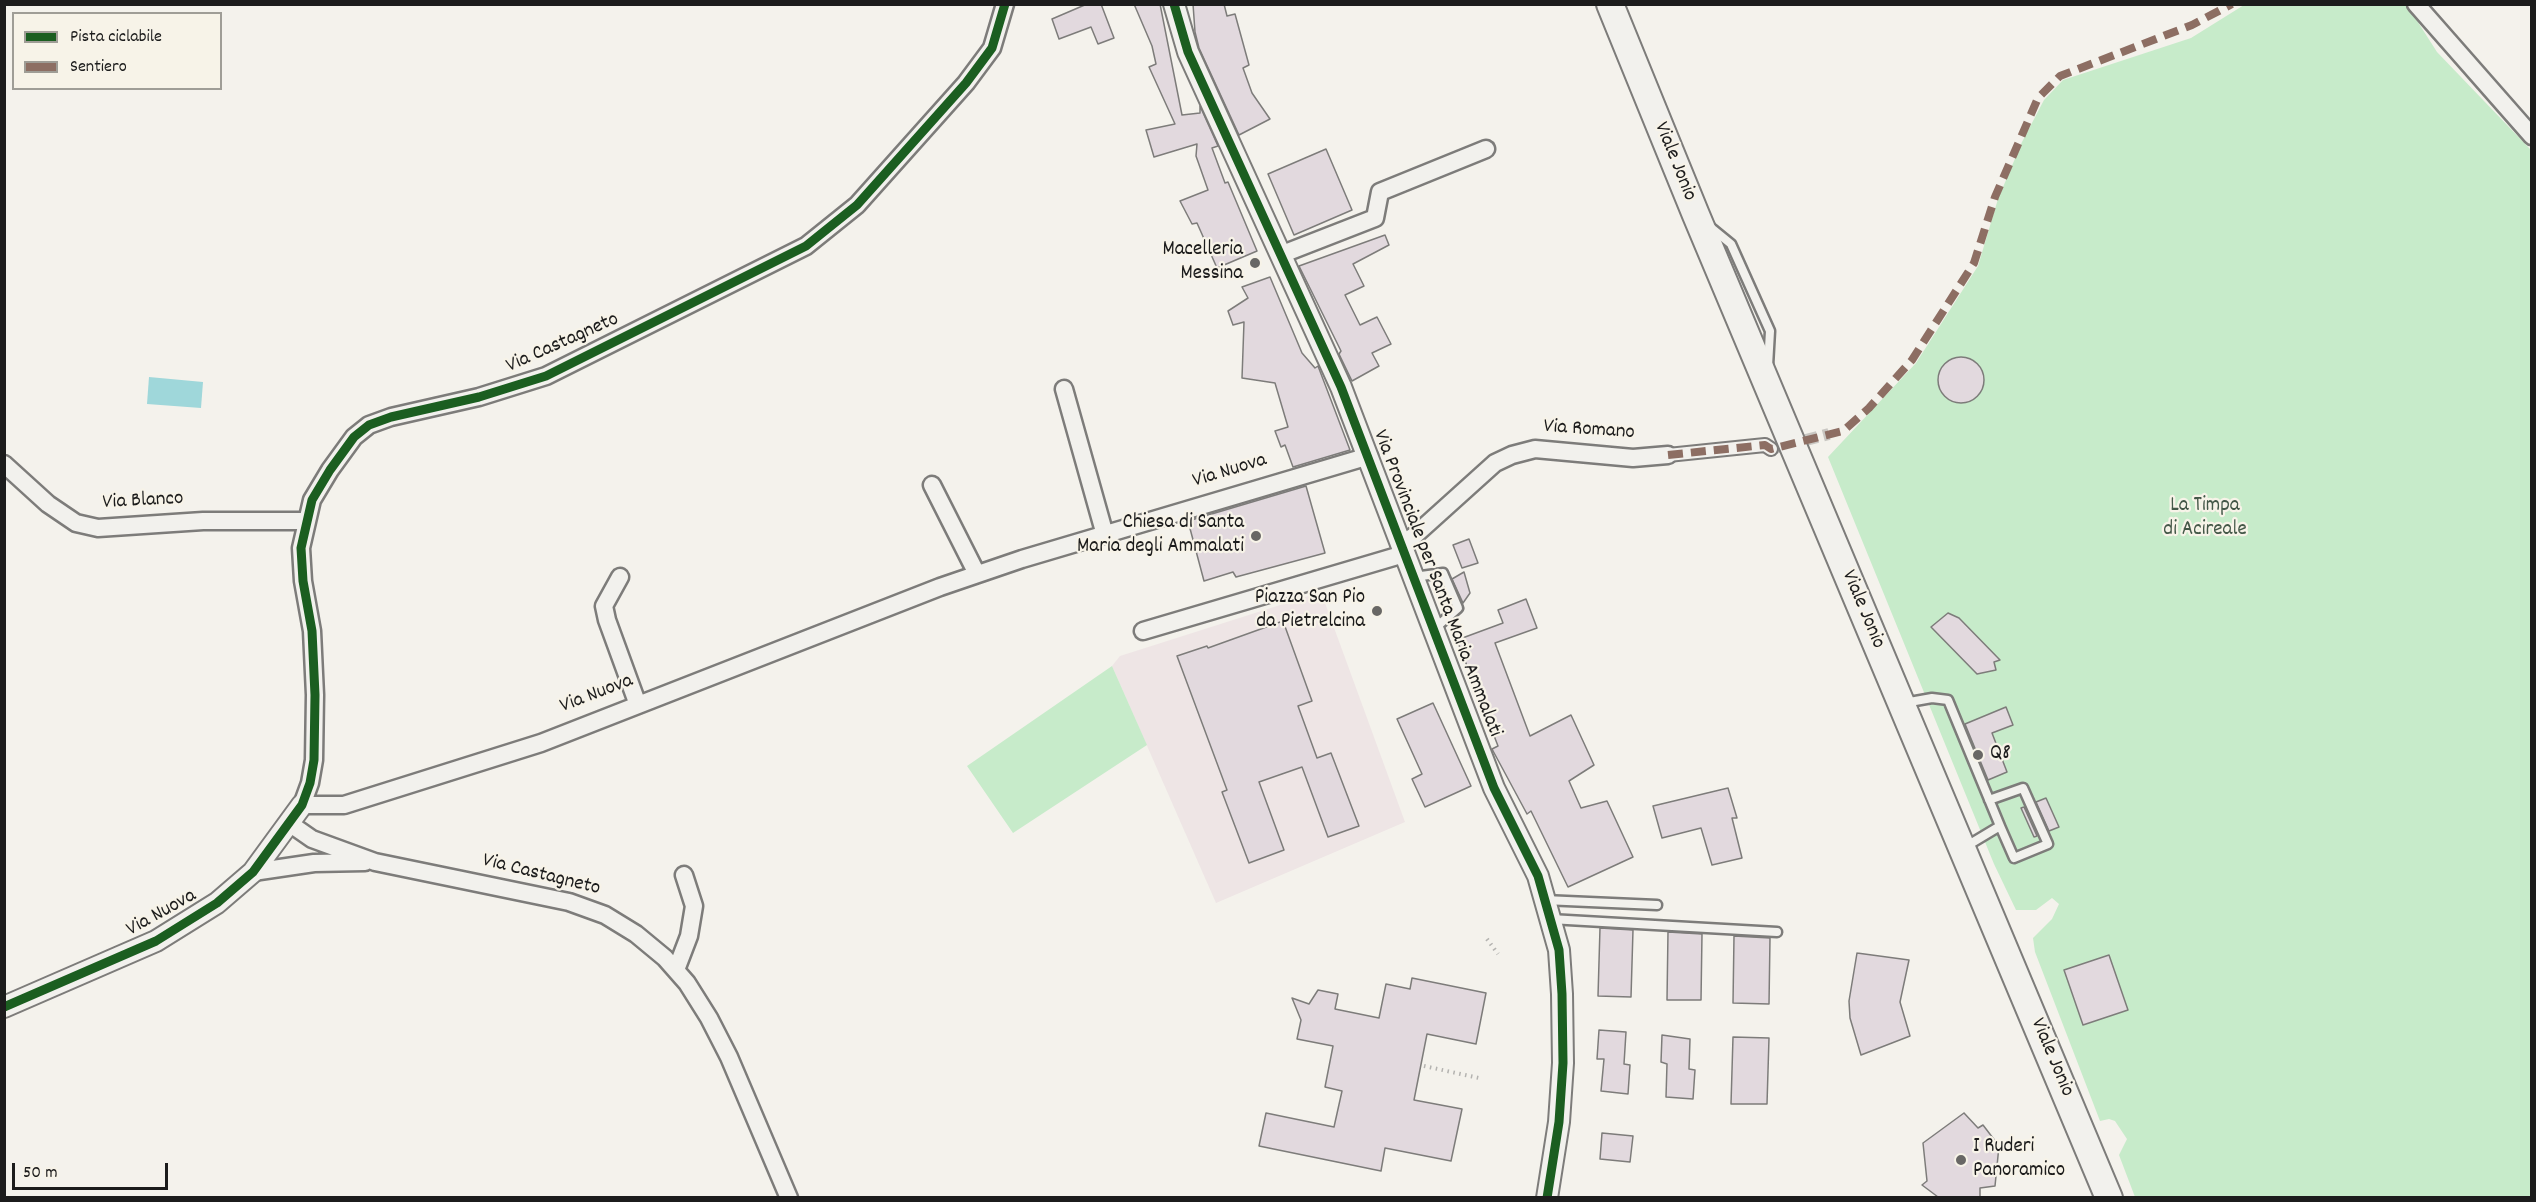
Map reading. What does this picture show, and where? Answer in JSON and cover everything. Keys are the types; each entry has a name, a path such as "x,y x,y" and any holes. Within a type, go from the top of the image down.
{"main road":[{"name":"Viale Jonio","path":"1612,10 2109,1197"}],"street":[{"name":"Via Castagneto","path":"302,805 310,783 314,727 312,631 303,581 301,548 312,500 354,437 369,425 513,388 546,376 735,283 815,239 857,205 966,83 992,48 1005,4"},
{"name":"Via Provinciale per Santa Maria Ammalati","path":"1174,4 1188,52 1341,387 1494,788 1538,876 1559,950 1562,994 1563,1064 1558,1122 1547,1197"},
{"path":"2416,4 2532,136"},
{"path":"1280,255 1375,219 1380,192 1486,149"},
{"path":"1064,389 1105,535"},
{"name":"Via Romano","path":"1402,550 1414,536 1495,463 1512,455 1535,449 1633,458 1765,445 1771,449"},
{"name":"Via Nuova","path":"4,1007 156,941 217,903 252,872 302,805 344,806 541,743 977,574 1369,456"},
{"name":"Via Blanco","path":"4,464 48,504 76,523 98,528 203,521 306,521"},
{"path":"932,484 977,574"},
{"path":"1143,631 1402,550"},
{"path":"620,577 609,593 604,606 638,705"},
{"path":"289,824 312,839 375,862"},
{"name":"Via Castagneto","path":"375,862 569,902 604,915 636,934 676,970 709,1018 729,1057 789,1197"},
{"path":"252,872 314,863 375,862"},
{"path":"676,970 689,936 693,906 684,875"}],"lane":[{"path":"1412,577 1443,573 1458,608 1433,631"},
{"path":"1901,703 1932,698 1948,700 1989,800 2014,858 2048,844 2023,788 1989,800"},
{"path":"1962,849 2000,826"},
{"path":"1544,900 1657,905"},
{"path":"1550,919 1777,932"}],"path":[{"path":"1487,939 1498,954"},
{"path":"1424,1066 1479,1078"}],"shaded area":[{"path":"1321,592 1405,822 1216,903 1112,666 1120,656"}],"green space":[{"name":"La Timpa di Acireale","path":"2244,5 2407,5 2437,52 2531,150 2531,1197 2135,1197 2119,1155 2127,1139 2115,1121 2109,1119 2100,1121 2035,952 2033,938 2052,919 2059,904 2052,898 2036,910 2016,910 1994,864 1828,457 1916,363 1978,266 1998,199 2022,142 2044,100 2063,80 2191,38"},
{"path":"1112,666 1147,745 1013,833 967,766"}],"water":[{"path":"149,377 203,382 201,408 147,404"}],"building":[{"path":"1087,4 1101,4 1114,38 1098,44 1091,27 1059,39 1052,19"},
{"path":"1134,4 1160,4 1182,115 1200,113 1200,106 1218,146 1212,148 1225,183 1228,182 1257,251 1217,268 1197,223 1192,224 1180,201 1208,190 1196,156 1197,144 1154,157 1146,130 1175,124 1149,67 1156,64 1152,46"},
{"path":"1193,4 1224,4 1227,16 1235,14 1249,65 1243,68 1252,93 1270,119 1239,135 1199,48 1195,32"},
{"path":"1326,149 1352,210 1294,235 1268,174"},
{"path":"1385,235 1389,245 1353,264 1364,286 1345,295 1360,325 1377,317 1391,344 1372,353 1379,366 1352,381 1339,354 1341,351 1299,266"},
{"path":"1270,277 1302,353 1315,368 1318,366 1350,450 1293,467 1285,445 1281,447 1275,431 1288,427 1275,383 1242,378 1244,322 1233,325 1228,311 1248,298 1242,287"},
{"path":"1961,357 1977,364 1984,380 1977,396 1961,403 1945,396 1938,380 1945,364"},
{"name":"Chiesa di Santa Maria degli Ammalati","path":"1306,486 1325,553 1236,577 1233,572 1204,581 1188,521"},
{"path":"1469,539 1478,563 1462,568 1453,545"},
{"path":"1464,572 1470,593 1463,603 1452,579"},
{"path":"1526,599 1537,628 1495,643 1530,736 1571,715 1594,765 1569,781 1581,808 1607,801 1633,857 1568,887 1531,811 1527,814 1492,749 1498,746 1457,640 1503,623 1498,610"},
{"path":"1948,613 1959,618 2000,660 1994,662 1996,670 1977,674 1931,627"},
{"path":"1283,621 1312,701 1298,706 1317,758 1331,753 1359,826 1328,837 1302,767 1259,782 1284,850 1249,863 1222,792 1227,790 1177,656 1207,646 1208,648"},
{"path":"1433,703 1471,786 1425,807 1412,779 1422,774 1397,719"},
{"path":"2006,707 2013,725 1992,733 2007,772 1988,780 1965,724"},
{"path":"1728,788 1737,818 1732,818 1742,858 1712,865 1701,828 1662,838 1653,806"},
{"path":"2046,798 2059,827 2049,831 2036,802"},
{"path":"2024,807 2037,836 2034,837 2021,808"},
{"path":"1600,928 1633,930 1631,997 1598,996"},
{"path":"1668,932 1702,934 1701,1000 1667,1000"},
{"path":"1734,936 1770,938 1769,1004 1733,1003"},
{"path":"1857,953 1909,960 1900,1002 1910,1036 1861,1055 1850,1018 1849,1001"},
{"path":"2109,955 2128,1010 2083,1025 2064,970"},
{"path":"1412,978 1486,993 1476,1044 1427,1034 1414,1100 1462,1109 1451,1161 1385,1148 1381,1171 1259,1146 1266,1113 1334,1127 1342,1091 1325,1087 1333,1046 1297,1039 1301,1020 1292,998 1309,1004 1318,990 1338,994 1335,1009 1379,1018 1386,984 1410,989"},
{"path":"1599,1030 1626,1032 1624,1064 1630,1065 1628,1094 1601,1091 1604,1059 1597,1059"},
{"path":"1662,1035 1690,1039 1689,1069 1695,1070 1693,1099 1666,1097 1667,1064 1661,1062"},
{"path":"1733,1037 1769,1038 1767,1104 1731,1104"},
{"name":"I Ruderi Panoramico","path":"1964,1113 1978,1128 1983,1125 1999,1146 1995,1186 1980,1188 1980,1197 1938,1197 1922,1185 1927,1181 1923,1143"},
{"path":"1602,1133 1633,1136 1630,1162 1600,1159"}],"tunnel":[{"path":"1771,449 1829,434"}],"marked path":[{"path":"1668,455 1765,445 1771,449 1843,431 1869,408 1912,360 1974,263 1995,197 2038,98 2060,76 2192,25 2232,4"}],"cycle path":[{"path":"4,1007 156,941 217,903 253,872 302,805 310,783 314,760 315,695 312,631 303,581 301,548 312,500 354,437 369,425 391,417 479,397 546,376 806,246 857,205 966,83 992,48 1005,4"},
{"path":"1174,4 1188,52 1341,387 1494,788 1538,876 1559,950 1562,994 1563,1063 1559,1122 1547,1198"}],"place":[{"name":"Macelleria Messina","path":"1255,263"},
{"name":"Chiesa di Santa Maria degli Ammalati","path":"1256,536"},
{"name":"Piazza San Pio da Pietrelcina","path":"1377,611"},
{"name":"Q8","path":"1978,755"},
{"name":"I Ruderi Panoramico","path":"1961,1160"}]}
